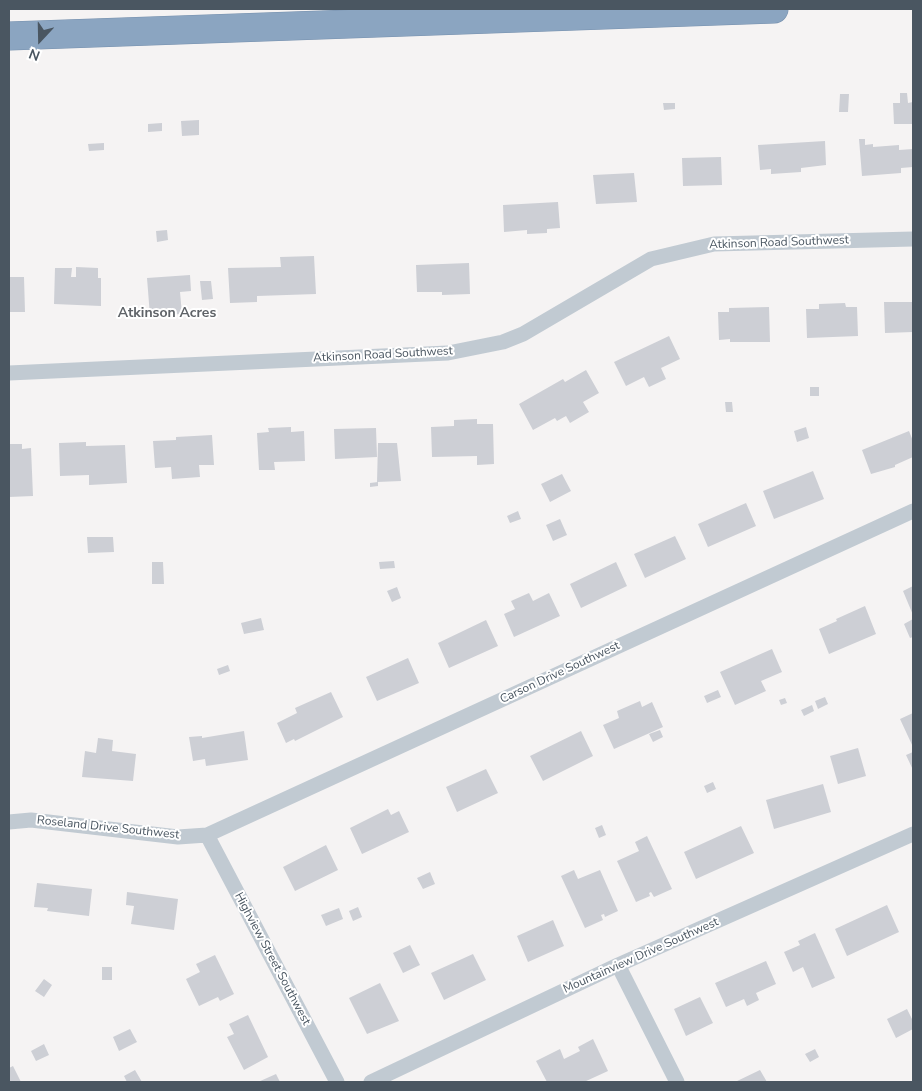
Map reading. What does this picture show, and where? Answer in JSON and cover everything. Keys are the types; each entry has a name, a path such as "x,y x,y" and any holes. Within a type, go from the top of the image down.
{"highway":[{"path":"9,36 774,9"}],"street":[{"name":"Atkinson Road Southwest","path":"9,373 448,353 503,342 523,334 651,259 714,244 913,239"},
{"name":"Carson Drive Southwest","path":"207,836 913,511"},
{"name":"Roseland Drive Southwest","path":"9,822 31,820 178,837 207,836"},
{"name":"Mountainview Drive Southwest","path":"371,1082 618,965 913,834"},
{"name":"Highview Street Southwest","path":"207,836 337,1082"},
{"path":"618,965 676,1082"}],"building":[{"path":"900,93 907,93 908,103 913,102 913,124 894,124 893,103 900,103"},
{"path":"840,94 849,94 848,112 839,112"},
{"path":"663,103 675,103 675,109 664,110"},
{"path":"199,120 199,135 182,136 181,121"},
{"path":"162,123 162,131 148,132 148,124"},
{"path":"859,139 865,139 865,145 873,144 873,147 899,145 899,150 913,149 913,167 901,168 901,173 862,176"},
{"path":"825,141 826,165 801,168 801,172 771,174 771,169 760,170 758,145"},
{"path":"104,143 104,150 89,151 88,144"},
{"path":"721,157 722,185 683,186 682,158"},
{"path":"634,173 637,202 596,204 593,175"},
{"path":"558,202 560,228 547,229 547,233 527,234 527,230 504,232 503,205"},
{"path":"167,230 168,240 157,242 156,231"},
{"path":"314,256 316,294 257,296 257,302 230,303 228,268 281,267 280,257"},
{"path":"469,263 470,294 442,295 442,292 417,292 416,265"},
{"path":"76,267 98,268 98,278 101,278 101,306 54,304 55,268 72,268 71,277 76,277"},
{"path":"190,275 191,291 180,292 182,314 150,316 147,278"},
{"path":"9,277 24,277 25,312 9,312"},
{"path":"200,281 211,281 213,299 202,300"},
{"path":"884,302 913,302 913,332 885,333"},
{"path":"845,303 846,307 857,307 858,336 807,338 806,309 819,309 819,304"},
{"path":"769,307 770,342 730,342 730,339 719,340 718,312 729,312 729,308"},
{"path":"669,336 680,359 661,368 666,379 649,387 644,377 626,386 614,362"},
{"path":"586,370 599,393 583,402 589,412 570,423 566,416 557,421 555,418 533,430 519,404 563,379 565,382"},
{"path":"810,387 819,387 819,396 810,396"},
{"path":"725,402 732,402 733,412 726,412"},
{"path":"477,419 477,424 493,424 494,464 477,465 477,456 432,457 431,427 454,426 454,420"},
{"path":"291,427 291,432 304,431 305,461 274,462 275,470 259,470 257,433 269,432 268,428"},
{"path":"806,427 809,438 797,442 794,431"},
{"path":"376,428 377,457 335,459 334,429"},
{"path":"909,431 913,441 913,457 895,465 895,467 871,474 862,450"},
{"path":"212,435 214,465 199,465 200,477 172,479 171,467 155,468 153,441 176,440 176,437"},
{"path":"86,442 86,446 125,445 127,483 89,485 89,475 60,476 59,443"},
{"path":"378,443 397,443 401,481 377,482"},
{"path":"9,444 22,444 22,449 31,448 33,496 9,497"},
{"path":"813,471 824,499 774,519 763,491"},
{"path":"562,474 571,491 550,502 541,484"},
{"path":"378,482 378,486 370,487 370,483"},
{"path":"746,503 756,526 708,547 698,524"},
{"path":"518,511 521,519 510,523 507,516"},
{"path":"560,519 567,535 553,541 546,525"},
{"path":"675,536 686,559 645,578 634,554"},
{"path":"87,537 113,537 114,552 88,553"},
{"path":"394,561 395,568 380,569 379,562"},
{"path":"152,562 163,562 164,584 152,584"},
{"path":"616,562 627,586 581,608 570,584"},
{"path":"913,586 913,615 903,591"},
{"path":"397,587 401,598 392,602 387,591"},
{"path":"529,593 533,601 549,593 560,616 514,637 504,614 515,609 511,601"},
{"path":"865,606 876,634 829,654 819,629"},
{"path":"261,618 264,630 244,634 241,623"},
{"path":"913,619 913,637 910,638 904,624"},
{"path":"486,620 498,646 449,668 438,643"},
{"path":"772,649 782,672 761,681 766,691 735,705 720,672"},
{"path":"408,658 419,683 377,701 366,677"},
{"path":"228,665 230,671 219,675 217,669"},
{"path":"718,690 721,697 707,703 704,696"},
{"path":"331,692 343,717 295,741 294,739 286,743 277,723 297,713 295,708"},
{"path":"825,697 828,704 818,709 815,701"},
{"path":"785,698 787,703 781,705 779,700"},
{"path":"640,701 642,707 652,702 663,727 614,749 603,725 619,718 617,711"},
{"path":"812,705 814,711 804,716 801,710"},
{"path":"913,713 913,747 900,719"},
{"path":"660,730 663,737 653,742 649,734"},
{"path":"244,731 248,760 206,766 205,759 193,761 189,737 202,736 202,738"},
{"path":"581,731 593,756 543,781 530,756"},
{"path":"98,738 113,740 112,751 136,754 133,781 82,777 85,751 96,753"},
{"path":"858,748 866,776 838,784 830,756"},
{"path":"913,752 913,770 906,755"},
{"path":"486,769 498,793 457,812 446,787"},
{"path":"713,782 716,789 707,793 704,786"},
{"path":"823,784 831,812 774,829 766,800"},
{"path":"388,809 391,815 399,811 409,832 362,854 350,828"},
{"path":"602,825 606,835 599,838 595,828"},
{"path":"741,826 754,853 696,879 684,852"},
{"path":"647,836 672,889 654,897 651,892 649,893 650,896 636,902 617,861 639,851 635,842"},
{"path":"326,845 338,870 295,891 283,867"},
{"path":"574,870 578,879 600,870 618,911 605,917 604,914 601,915 603,920 585,928 561,876"},
{"path":"430,872 435,884 423,889 417,878"},
{"path":"37,883 92,889 89,916 47,911 48,908 34,907"},
{"path":"127,892 178,899 174,930 131,924 134,906 126,905"},
{"path":"887,905 899,932 847,956 835,929"},
{"path":"358,907 362,917 353,921 349,911"},
{"path":"339,908 343,919 326,926 321,915"},
{"path":"553,920 564,946 528,962 517,936"},
{"path":"815,933 835,978 812,988 803,967 793,972 784,952 800,945 798,941"},
{"path":"410,945 420,965 403,973 393,953"},
{"path":"473,954 486,980 444,1000 431,973"},
{"path":"215,955 234,994 220,1001 218,997 199,1006 186,979 200,972 196,964"},
{"path":"766,961 776,984 756,993 759,1000 747,1006 744,999 726,1007 715,983"},
{"path":"102,967 112,967 112,980 102,980"},
{"path":"44,979 52,985 44,997 35,991"},
{"path":"380,983 399,1021 367,1034 349,998"},
{"path":"700,997 713,1023 686,1036 674,1009"},
{"path":"907,1009 913,1021 913,1029 896,1038 887,1019"},
{"path":"248,1015 268,1057 244,1070 227,1037 234,1034 229,1024"},
{"path":"130,1029 137,1042 119,1051 113,1037"},
{"path":"593,1039 608,1071 584,1082 547,1082 536,1061 560,1049 564,1059 580,1051 578,1047"},
{"path":"44,1044 49,1055 36,1061 31,1051"},
{"path":"815,1049 819,1057 810,1062 805,1054"},
{"path":"13,1066 21,1082 9,1082 9,1068"},
{"path":"135,1070 142,1082 127,1082 124,1076"},
{"path":"760,1070 767,1082 735,1082"},
{"path":"276,1074 280,1082 258,1082"}],"district":[{"name":"Atkinson Acres","path":"167,314"}]}
